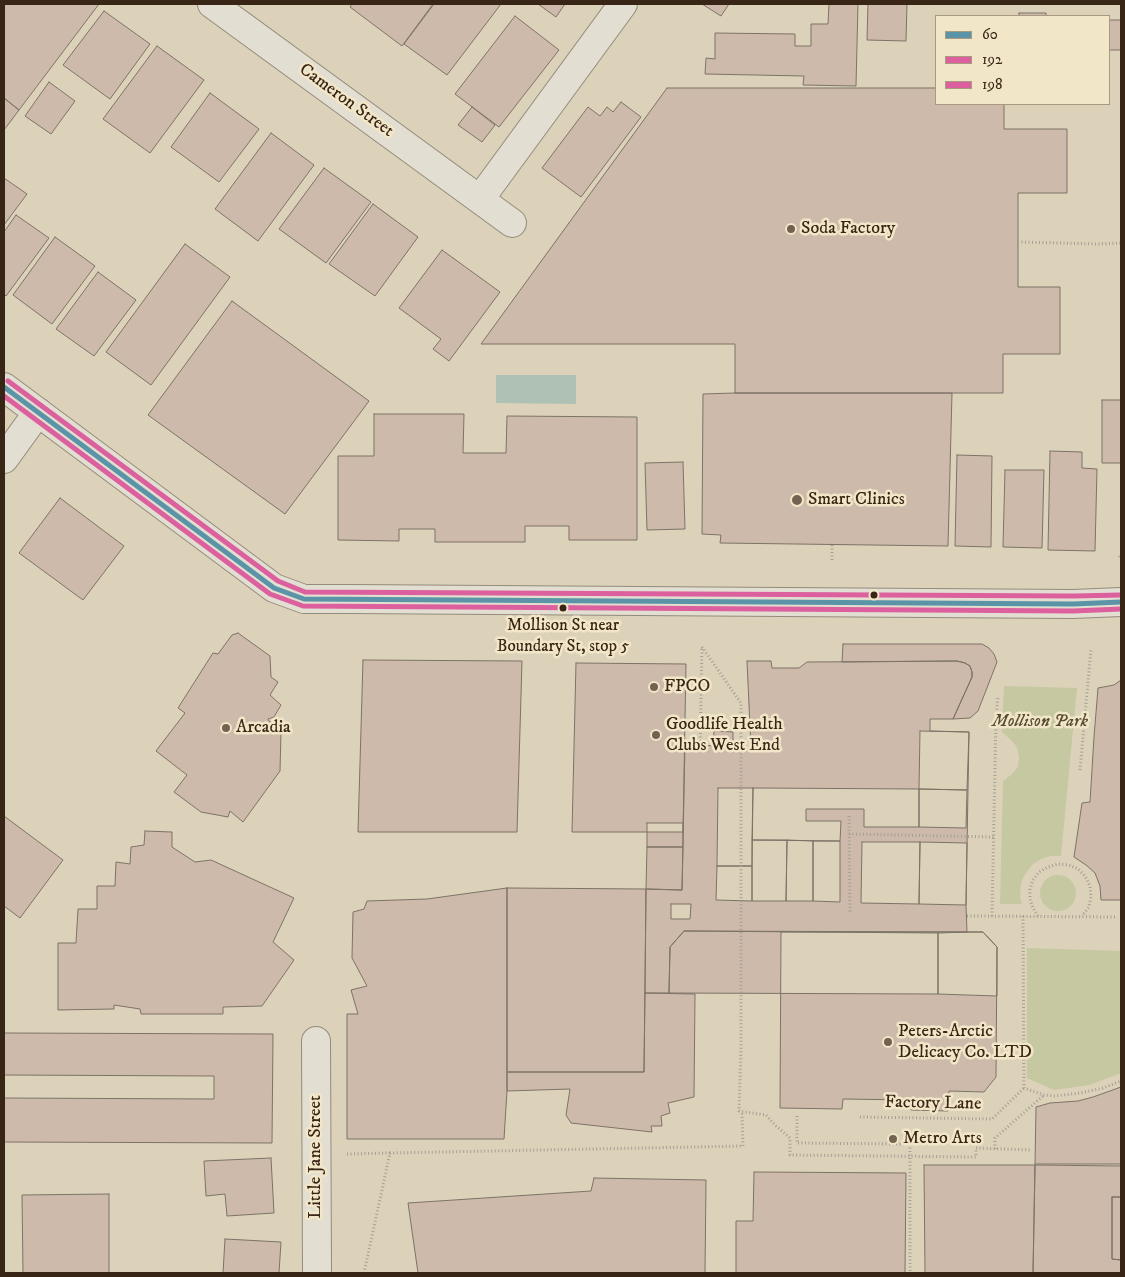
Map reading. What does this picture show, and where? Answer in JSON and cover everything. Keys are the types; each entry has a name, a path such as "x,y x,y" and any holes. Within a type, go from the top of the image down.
{"street":[{"name":"Cameron Street","path":"212,4 512,223"},
{"path":"480,199 623,4"},
{"path":"4,387 274,588 304,599 1074,604 1121,602"},
{"path":"4,459 38,412"},
{"name":"Little Jane Street","path":"316,1041 317,1273"}],"path":[{"path":"1018,242 1121,243"},
{"path":"832,544 832,560"},
{"path":"338,1154 743,1146 742,1112 739,1111 742,848 741,703 702,647 700,748"},
{"path":"1080,770 1091,649"},
{"path":"992,916 998,696"},
{"path":"849,816 850,914"},
{"path":"849,834 994,837"},
{"path":"1038,916 1030,899 1030,889 1033,880 1048,866 1058,864 1069,865 1078,869 1085,876 1090,886 1091,897 1089,906 1082,917"},
{"path":"967,916 1117,917"},
{"path":"1023,916 1024,1088 1044,1095 1055,1096 1102,1088 1121,1080"},
{"name":"Factory Lane","path":"860,1117 992,1119 1024,1088"},
{"path":"995,1149 995,1138 1044,1095"},
{"path":"742,1112 766,1115 775,1126 790,1138 790,1156 976,1157 976,1148 1032,1150"},
{"path":"797,1116 797,1143 910,1144 910,1273"},
{"path":"364,1273 390,1153"}],"green space":[{"name":"Mollison Park","path":"1004,686 1077,688 1061,856 1041,859 1032,865 1021,883 1020,897 1022,904 1000,904 1003,781 1018,767 1019,757 1017,747 1002,732"},
{"path":"1058,875 1065,876 1071,880 1075,886 1075,900 1071,906 1065,910 1058,911 1051,910 1045,906 1041,900 1040,893 1041,886 1045,880 1051,876"},
{"path":"1027,948 1121,951 1121,1073 1090,1085 1054,1090 1027,1078"}],"shaded area":[{"path":"496,375 576,375 576,404 496,403"}],"building":[{"path":"4,4 99,4 19,110 4,98"},
{"path":"352,4 433,4 402,46 350,7"},
{"path":"434,4 501,4 447,75 404,44"},
{"path":"538,4 565,4 556,17"},
{"path":"702,4 729,4 721,16"},
{"path":"829,4 858,4 856,86 803,85 804,76 705,74 706,58 715,59 715,33 795,34 795,46 811,46 811,24 828,24"},
{"path":"868,4 907,4 906,41 867,40"},
{"path":"104,11 150,44 110,99 63,65"},
{"path":"1019,13 1046,13 1046,15 1019,15"},
{"path":"515,16 559,50 499,127 455,94"},
{"path":"1110,20 1121,20 1121,50 1110,50"},
{"path":"157,46 204,80 150,153 103,119"},
{"path":"49,82 75,101 51,134 25,116"},
{"name":"Soda Factory","path":"667,88 935,88 935,105 1004,105 1004,129 1067,129 1067,193 1018,193 1018,287 1060,287 1060,354 1003,354 1003,393 735,393 735,344 481,344"},
{"path":"210,93 259,129 219,182 171,147"},
{"path":"4,98 19,110 4,130"},
{"path":"621,102 641,117 581,197 542,168 588,107 600,116 607,107 613,112"},
{"path":"472,107 495,125 482,142 458,125"},
{"path":"271,133 314,165 258,241 215,209"},
{"path":"324,168 371,202 326,263 279,229"},
{"path":"4,178 27,194 4,225"},
{"path":"373,204 418,237 375,296 329,264"},
{"path":"16,215 49,238 6,296 4,294 4,232"},
{"path":"55,237 95,266 52,324 13,295"},
{"path":"185,244 230,277 151,385 106,352"},
{"path":"442,250 500,292 449,361 433,349 441,339 399,308"},
{"path":"98,272 136,300 94,356 56,329"},
{"path":"232,301 369,401 285,514 148,415"},
{"path":"952,393 948,546 720,543 721,535 702,534 703,394"},
{"path":"1102,400 1121,400 1121,463 1102,463"},
{"path":"374,414 464,414 463,453 506,453 507,416 637,417 637,540 569,540 569,526 525,526 525,542 435,542 435,529 399,529 399,541 338,540 338,456 374,456"},
{"path":"1050,451 1082,452 1082,468 1097,469 1095,551 1048,550"},
{"path":"957,455 992,456 991,547 955,546"},
{"path":"683,462 685,529 647,530 645,463"},
{"path":"1005,470 1044,470 1042,548 1003,547"},
{"path":"60,498 124,546 83,600 19,553"},
{"name":"Arcadia","path":"238,633 270,656 271,677 278,682 270,695 281,705 274,717 268,719 281,732 280,771 243,822 230,811 228,817 201,812 174,792 187,775 156,751 185,713 178,708 213,653 218,654 232,635"},
{"path":"843,644 982,644 994,654 997,662 978,711 970,718 953,719 972,677 970,666 957,661 842,662"},
{"path":"363,660 522,661 517,832 358,832"},
{"path":"747,661 771,661 772,668 799,668 807,662 957,661 970,666 972,677 953,719 930,719 930,731 969,732 967,932 684,931 670,947 669,993 645,993 646,889 682,890 685,743 713,746 714,731 733,732 733,748 751,749"},
{"path":"576,663 686,664 683,832 572,832"},
{"path":"1121,680 1121,900 1101,900 1100,886 1095,873 1074,857 1082,803 1090,802 1098,688 1114,685"},
{"path":"920,731 969,732 967,790 919,789"},
{"path":"718,788 753,788 752,866 717,866"},
{"path":"753,788 919,789 919,827 864,827 864,809 806,809 806,821 841,821 840,841 752,840"},
{"path":"919,789 967,790 966,828 919,827"},
{"path":"4,816 63,860 20,918 4,906"},
{"path":"647,823 683,823 683,847 647,847"},
{"path":"145,831 172,832 172,847 195,862 211,860 294,898 273,942 294,960 262,1006 223,1007 223,1014 141,1014 140,1009 114,1005 114,1009 58,1010 58,943 76,943 78,909 97,909 97,886 115,886 116,862 130,864 131,847 144,845"},
{"path":"752,840 787,840 786,901 752,901"},
{"path":"787,840 813,841 813,901 786,901"},
{"path":"813,841 840,841 840,902 813,901"},
{"path":"862,842 920,842 919,904 861,903"},
{"path":"920,842 967,843 966,905 919,904"},
{"path":"647,847 683,847 682,890 646,889"},
{"path":"717,866 752,866 752,901 716,900"},
{"path":"507,888 646,889 644,1072 507,1072"},
{"path":"507,888 507,1091 504,1139 347,1139 347,1014 358,1014 351,990 367,986 352,958 353,912 364,909 367,901 427,899"},
{"path":"671,904 691,904 690,919 671,919"},
{"path":"684,931 938,933 938,994 669,993 670,947"},
{"name":"Peters-Arctic Delicacy Co. LTD","path":"781,932 983,932 997,947 996,1077 984,1092 949,1091 948,1111 911,1110 910,1100 843,1099 842,1109 780,1108"},
{"path":"983,932 997,947 997,996 938,994 938,933"},
{"path":"645,993 695,994 694,1097 668,1103 670,1113 661,1116 662,1126 651,1126 652,1132 571,1123 566,1115 570,1089 507,1091 507,1072 644,1072"},
{"path":"4,1033 273,1034 272,1143 4,1142 4,1098 214,1099 214,1076 4,1075"},
{"path":"1121,1087 1121,1164 1035,1164 1036,1107 1050,1103 1078,1101"},
{"path":"271,1158 274,1213 227,1216 225,1194 206,1196 204,1161"},
{"path":"924,1165 1035,1165 1033,1273 925,1273"},
{"path":"1035,1165 1121,1166 1121,1197 1112,1197 1112,1259 1121,1260 1121,1273 1033,1273"},
{"path":"754,1172 906,1173 905,1273 736,1273 736,1221 753,1221"},
{"path":"594,1178 706,1180 705,1273 418,1273 408,1203 591,1191"},
{"path":"109,1194 109,1273 23,1273 22,1195"},
{"path":"1112,1197 1121,1197 1121,1260 1112,1259"},
{"path":"225,1239 281,1242 279,1273 223,1273"}],"transit line":[{"name":"198","path":"8,381 278,581 305,592 1121,595"},
{"name":"60","path":"4,387 274,588 304,599 1073,604 1121,602"},
{"name":"192","path":"4,396 270,594 303,606 1073,611 1121,609"}],"place":[{"name":"Soda Factory","path":"791,229"},
{"name":"Smart Clinics","path":"797,500"},
{"name":"Mollison St near Boundary St, stop 5","path":"563,608"},
{"name":"FPCO","path":"654,687"},
{"name":"Arcadia","path":"226,728"},
{"name":"Goodlife Health Clubs West End","path":"656,735"},
{"name":"Peters-Arctic Delicacy Co. LTD","path":"888,1042"},
{"name":"Metro Arts","path":"893,1139"}]}
